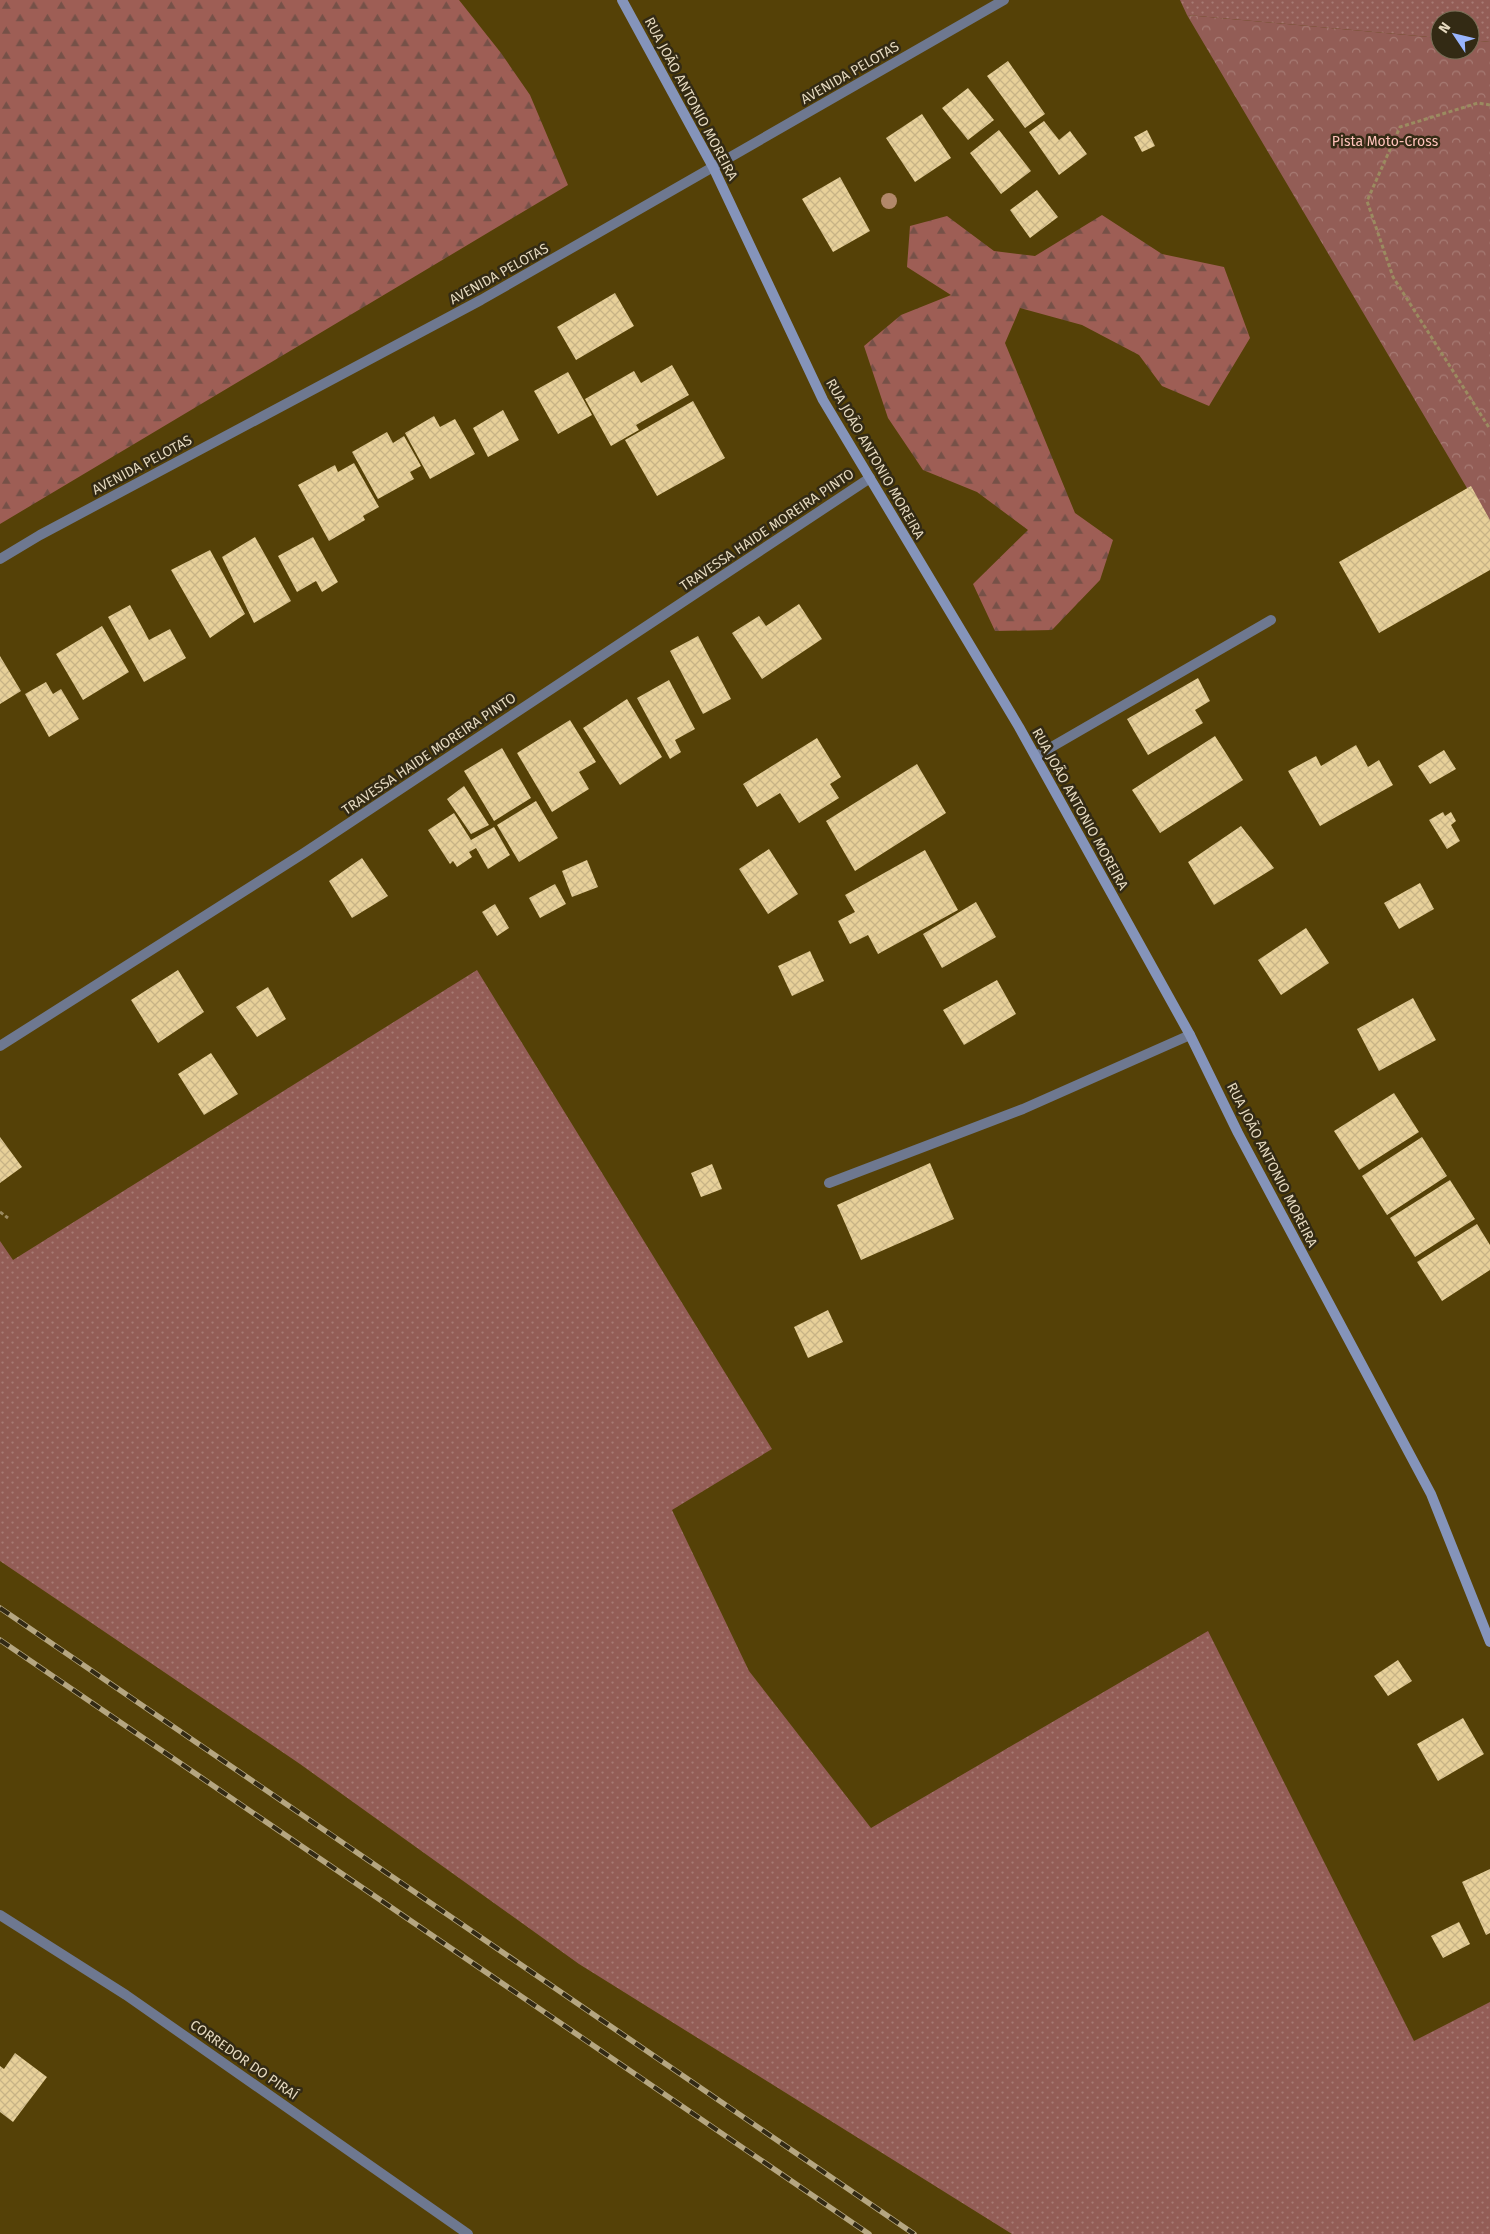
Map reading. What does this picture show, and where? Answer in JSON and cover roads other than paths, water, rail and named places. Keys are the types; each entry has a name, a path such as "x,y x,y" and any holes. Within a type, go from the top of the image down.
{"main road":[{"name":"RUA JOÃO ANTONIO MOREIRA","path":"622,0 713,167 823,400 1036,756 1190,1035 1243,1142 1431,1494 1490,1642"}],"street":[{"name":"AVENIDA PELOTAS","path":"0,558 481,300 1004,0"},
{"name":"TRAVESSA HAIDE MOREIRA PINTO","path":"0,1046 304,853 870,478"},
{"path":"1036,756 1270,620"},
{"path":"829,1183 1023,1109 1190,1035"},
{"name":"CORREDOR DO PIRAÍ","path":"0,1915 126,1995 468,2234"}],"railway":[{"path":"0,1608 914,2234"},
{"path":"0,1640 869,2234"}],"park label":[{"name":"Pista Moto-Cross","path":"1385,141"}]}
